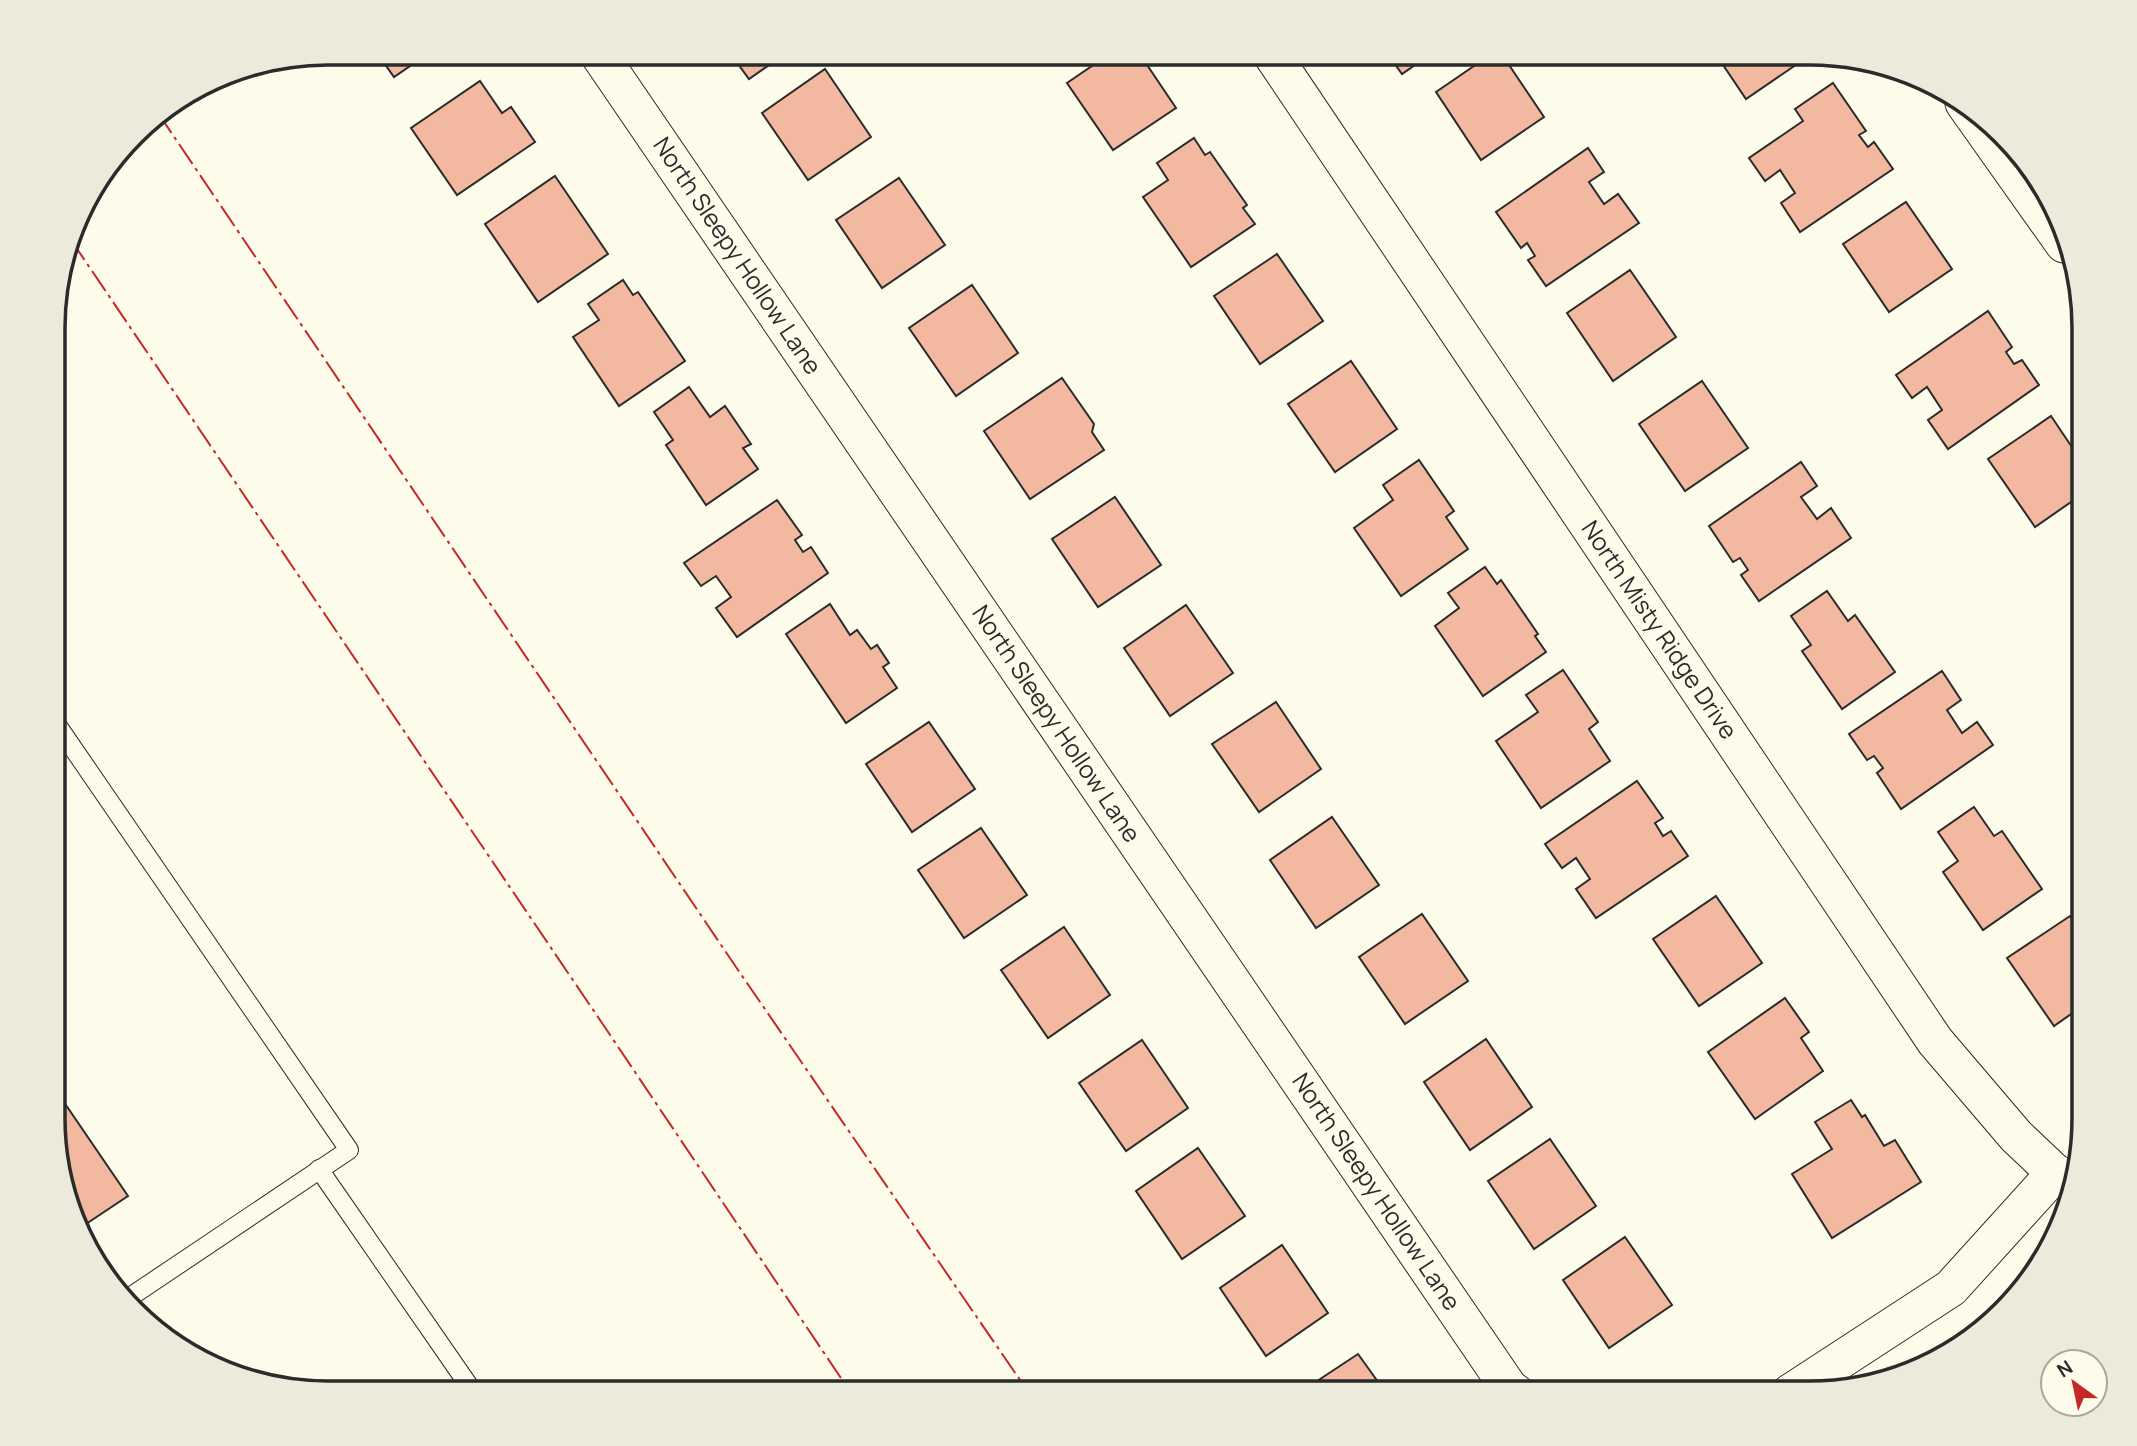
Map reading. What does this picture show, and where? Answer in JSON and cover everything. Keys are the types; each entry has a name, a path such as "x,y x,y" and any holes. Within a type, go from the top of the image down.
{"street":[{"name":"North Sleepy Hollow Lane","path":"606,65 1504,1381"},
{"name":"North Misty Ridge Drive","path":"1280,65 1935,1041 2016,1136 2065,1177"},
{"path":"1984,131 2052,227"},
{"path":"1810,1381 1951,1288 2065,1177"}],"lane":[{"path":"65,737 349,1150 133,1295"},
{"path":"319,1169 466,1381"}],"building":[{"path":"386,65 412,65 394,77"},
{"path":"739,65 769,65 749,79"},
{"path":"1093,65 1147,65 1176,108 1113,150 1067,83"},
{"path":"1396,65 1415,65 1402,74"},
{"path":"1475,65 1509,65 1544,117 1481,160 1436,92"},
{"path":"1723,65 1796,65 1746,99"},
{"path":"825,69 871,137 808,180 762,113"},
{"path":"480,81 502,113 511,107 535,142 457,195 411,128"},
{"path":"1833,83 1866,131 1859,135 1868,147 1874,142 1893,169 1800,232 1781,203 1795,193 1780,170 1765,181 1749,158 1803,121 1795,109"},
{"path":"1194,138 1205,155 1210,152 1247,205 1243,208 1255,224 1191,267 1143,197 1168,180 1157,163"},
{"path":"1588,148 1604,172 1589,182 1604,204 1618,194 1639,223 1546,286 1528,260 1535,256 1527,243 1521,248 1496,212"},
{"path":"555,176 608,254 538,302 485,224"},
{"path":"899,178 945,245 882,288 836,220"},
{"path":"1906,202 1952,269 1889,312 1843,244"},
{"path":"1277,254 1323,321 1260,364 1214,296"},
{"path":"1630,270 1676,337 1613,381 1567,313"},
{"path":"623,280 633,295 638,292 685,361 619,406 573,337 599,320 588,304"},
{"path":"972,285 1018,353 956,396 909,328"},
{"path":"1988,311 2012,347 2006,352 2014,364 2022,360 2039,385 1948,449 1928,420 1942,410 1927,387 1912,398 1896,375"},
{"path":"1351,361 1397,429 1335,472 1288,404"},
{"path":"1062,378 1094,424 1092,432 1104,450 1030,499 984,431"},
{"path":"1702,381 1748,448 1685,491 1639,424"},
{"path":"689,387 710,417 725,406 751,444 743,448 758,469 706,505 666,445 673,440 654,412"},
{"path":"2051,416 2072,447 2072,501 2035,527 1988,459"},
{"path":"1419,460 1454,511 1446,517 1468,549 1401,596 1354,528 1393,500 1383,485"},
{"path":"1801,462 1817,486 1801,497 1817,519 1831,508 1851,538 1759,601 1741,575 1748,570 1740,558 1733,562 1709,526"},
{"path":"1115,497 1161,565 1098,607 1052,539"},
{"path":"777,500 802,535 795,540 803,552 811,547 828,573 737,637 716,608 731,597 716,576 701,586 684,563"},
{"path":"1485,567 1497,584 1501,580 1538,634 1535,636 1546,652 1483,696 1435,626 1459,608 1448,593"},
{"path":"1827,591 1848,621 1855,615 1895,672 1842,709 1802,651 1811,645 1791,616"},
{"path":"830,604 850,635 857,630 871,649 877,645 889,663 883,667 897,688 846,723 786,634"},
{"path":"1186,605 1233,673 1170,716 1124,648"},
{"path":"1563,670 1598,722 1589,729 1610,761 1541,808 1496,741 1538,712 1526,695"},
{"path":"1942,671 1961,700 1947,710 1962,733 1977,722 1993,745 1901,809 1877,773 1883,768 1874,756 1867,760 1849,734"},
{"path":"1276,702 1321,769 1259,812 1212,744"},
{"path":"929,722 975,789 912,832 866,764"},
{"path":"1637,781 1663,818 1655,823 1663,836 1671,831 1688,856 1596,918 1576,889 1590,879 1576,858 1562,868 1545,844"},
{"path":"1974,807 1994,836 2002,831 2042,889 1983,930 1943,872 1958,861 1938,832"},
{"path":"1332,817 1379,885 1316,928 1270,860"},
{"path":"981,828 1027,895 964,938 918,870"},
{"path":"1716,896 1762,963 1699,1006 1653,939"},
{"path":"1422,914 1468,981 1405,1024 1359,957"},
{"path":"2070,916 2072,1013 2054,1026 2007,958"},
{"path":"1064,927 1110,995 1048,1038 1001,970"},
{"path":"1785,998 1809,1032 1801,1038 1823,1071 1755,1119 1708,1052"},
{"path":"1486,1039 1532,1107 1470,1150 1424,1082"},
{"path":"1142,1040 1188,1108 1126,1151 1079,1083"},
{"path":"1851,1100 1862,1117 1865,1115 1884,1146 1895,1140 1921,1182 1832,1238 1792,1174 1832,1149 1815,1122"},
{"path":"65,1104 128,1196 87,1223 70,1169 65,1135"},
{"path":"1550,1139 1596,1206 1534,1249 1488,1181"},
{"path":"1198,1148 1245,1216 1182,1259 1136,1191"},
{"path":"1625,1237 1672,1305 1609,1348 1563,1280"},
{"path":"1282,1245 1328,1313 1266,1356 1220,1288"},
{"path":"1358,1354 1377,1381 1317,1381"}],"power":[{"path":"164,122 736,967 1021,1381"},
{"path":"77,249 843,1381"}]}
